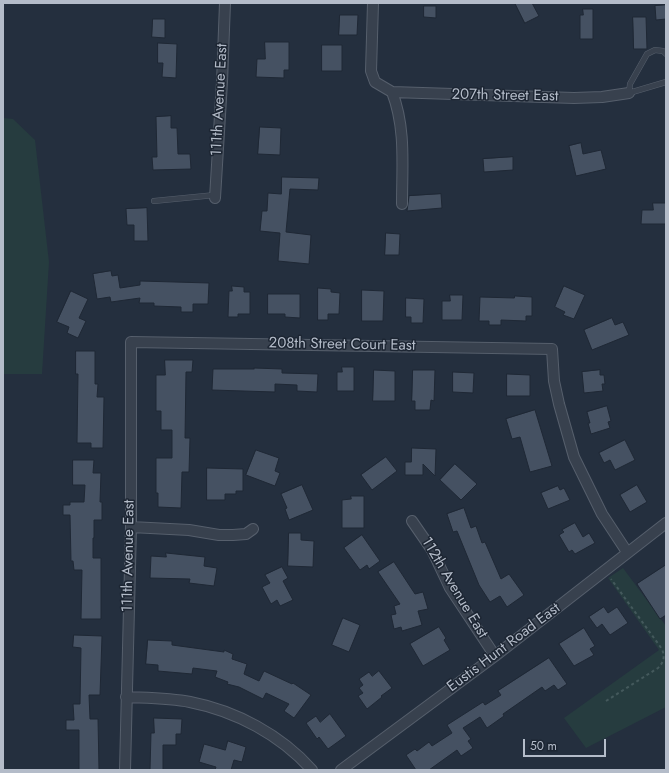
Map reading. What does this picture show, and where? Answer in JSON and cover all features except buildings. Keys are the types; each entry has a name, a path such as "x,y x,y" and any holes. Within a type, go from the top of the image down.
{"street":[{"name":"111th Avenue East","path":"215,196 225,3"},
{"path":"373,3 371,71 375,82 392,92 398,107 401,121 402,204"},
{"name":"207th Street East","path":"392,92 574,98 602,97 629,93"},
{"name":"111th Avenue East","path":"125,770 131,527 131,342"},
{"name":"208th Street Court East","path":"131,342 552,350 554,381 574,457 602,514 627,552"},
{"name":"112th Avenue East","path":"412,521 432,550 450,588 495,656"},
{"name":"Eustis Hunt Road East","path":"341,770 495,656 666,523"},
{"path":"131,527 188,530 233,536 246,534 253,529"},
{"path":"126,697 182,701 217,708 245,720 275,738 291,750 312,770"}],"lane":[{"path":"666,54 663,51 655,50 647,54 630,84 629,93 666,82"},
{"path":"154,201 215,196"}],"path":[{"path":"604,570 662,650 664,657 658,668 606,701"}],"green space":[{"path":"3,118 13,119 35,140 49,262 42,374 3,374"},
{"path":"623,568 666,626 666,707 586,748 564,718 659,650 608,578"}]}
